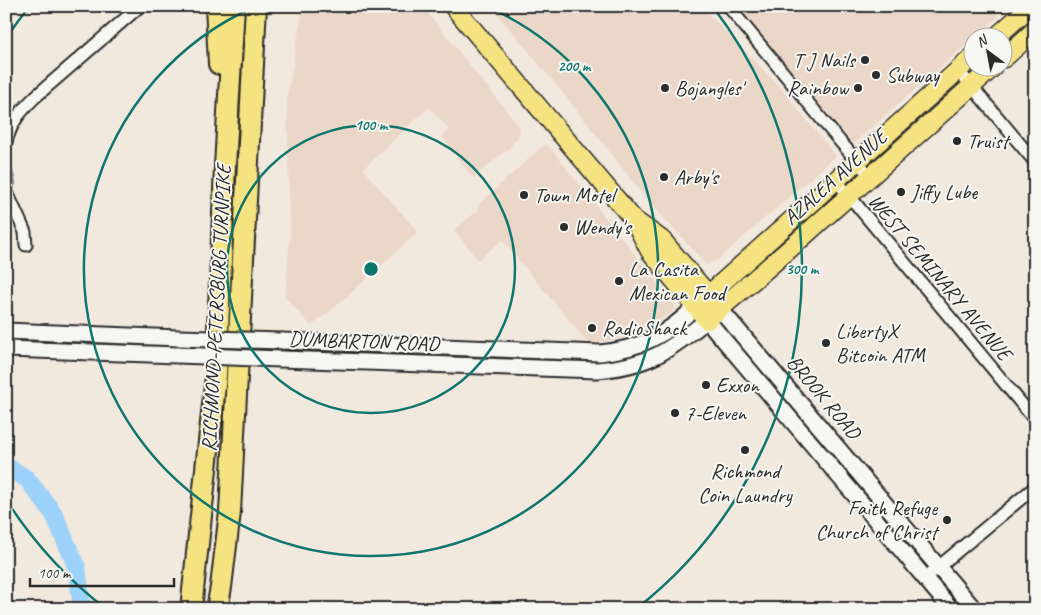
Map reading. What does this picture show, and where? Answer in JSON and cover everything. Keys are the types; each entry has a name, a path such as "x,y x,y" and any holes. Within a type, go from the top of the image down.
{"highway":[{"path":"216,6 219,52 218,100 225,167"},
{"name":"RICHMOND-PETERSBURG TURNPIKE","path":"191,609 216,376 234,6"},
{"name":"RICHMOND-PETERSBURG TURNPIKE","path":"217,609 230,512 256,6"}],"main road":[{"name":"BROOK ROAD","path":"453,6 634,220 650,251 702,300 951,609"},
{"path":"1006,28 1031,6"},
{"path":"1014,49 1035,30"},
{"name":"AZALEA AVENUE","path":"702,300 964,65"},
{"name":"AZALEA AVENUE","path":"714,315 981,78"},
{"name":"DUMBARTON ROAD","path":"6,331 600,353 617,351 642,344 660,335 702,300"},
{"name":"BROOK ROAD","path":"714,315 939,567 974,609"},
{"name":"DUMBARTON ROAD","path":"6,349 610,370 634,365 658,356 683,340 714,315"}],"street":[{"path":"6,142 13,122 23,109 140,6"},
{"name":"WEST SEMINARY AVENUE","path":"728,6 870,176"},
{"path":"958,70 1035,162"},
{"path":"6,174 8,183 6,185"},
{"name":"WEST SEMINARY AVENUE","path":"836,180 1035,420"},
{"path":"6,190 25,232 26,245"},
{"path":"925,578 1035,487"}],"shaded area":[{"path":"303,6 422,6 518,125 520,134 509,148 473,178 442,137 449,129 429,107 363,169 418,232 335,307 311,326 285,297 290,236 287,99"},
{"path":"491,6 701,6 779,86 836,156 716,261 706,264 644,196 584,119"},
{"path":"738,6 991,6 999,16 985,28 964,28 964,47 853,144"},
{"path":"548,145 675,305 672,312 640,334 589,344 502,240 478,260 454,230 479,210 478,205 543,146"}],"waterway":[{"path":"6,466 27,479 54,514 77,568 82,609"}],"place":[{"name":"T J Nails","path":"865,60"},
{"name":"Subway","path":"876,75"},
{"name":"Bojangles'","path":"665,88"},
{"name":"Rainbow","path":"858,88"},
{"name":"Truist","path":"957,141"},
{"name":"Arby's","path":"664,177"},
{"name":"Jiffy Lube","path":"901,192"},
{"name":"Town Motel","path":"524,195"},
{"name":"Wendy's","path":"564,227"},
{"name":"La Casita Mexican Food","path":"619,281"},
{"name":"RadioShack","path":"592,328"},
{"name":"LibertyX Bitcoin ATM","path":"826,343"},
{"name":"Exxon","path":"706,385"},
{"name":"7-Eleven","path":"675,413"},
{"name":"Richmond Coin Laundry","path":"745,450"},
{"name":"Faith Refuge Church of Christ","path":"947,520"}]}
